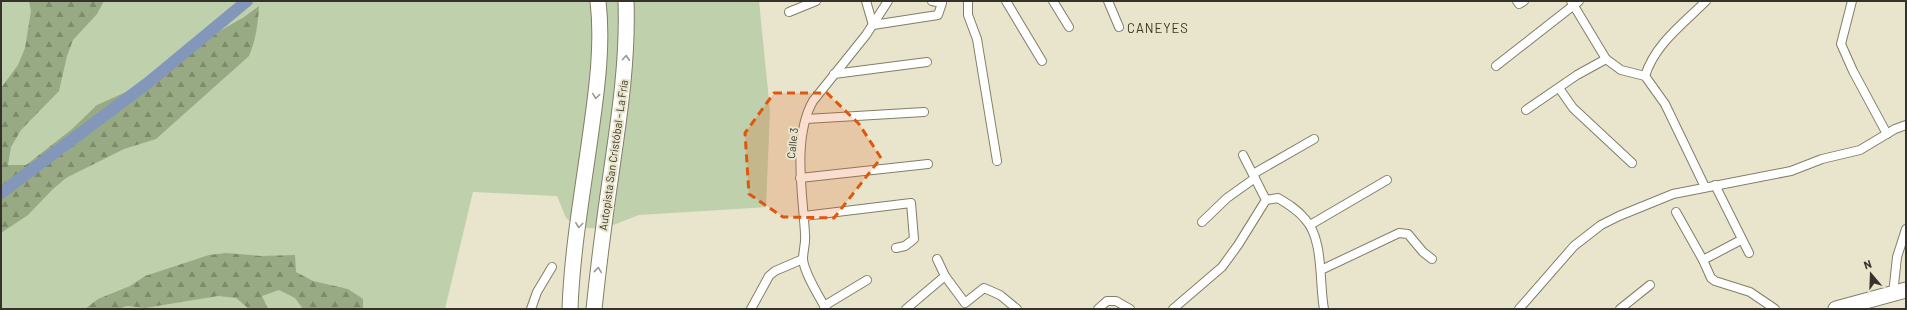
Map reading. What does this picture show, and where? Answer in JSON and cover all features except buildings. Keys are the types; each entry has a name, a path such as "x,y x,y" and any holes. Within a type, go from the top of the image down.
{"highway":[{"path":"570,309 580,212 597,90 600,30 598,1"},
{"name":"Autopista San Cristóbal - La Fría","path":"594,309 603,229 624,78 627,30 626,1"},
{"path":"1836,309 1900,292"}],"street":[{"path":"789,12 816,1"},
{"path":"866,1 873,25 938,15 942,3 932,1"},
{"name":"Calle 3","path":"825,308 812,283 803,259 806,243 800,178 806,119 813,101 873,25 888,1"},
{"path":"968,1 968,15 978,39 997,161"},
{"path":"1006,1 1042,61"},
{"path":"1053,1 1068,27"},
{"path":"1108,1 1119,26"},
{"path":"1517,1 1519,4 1524,1"},
{"path":"1645,76 1648,65 1663,41 1679,28 1706,1"},
{"path":"1852,1 1841,44 1853,71 1887,134"},
{"path":"1496,66 1575,3 1606,59 1621,70 1645,76 1665,104 1705,187"},
{"path":"1526,110 1606,59"},
{"path":"834,74 927,62"},
{"path":"1559,88 1573,108 1632,163"},
{"path":"806,119 924,112"},
{"path":"1519,309 1574,246 1601,225 1673,194 1791,171 1822,159 1860,150 1906,125"},
{"path":"1202,222 1227,198 1254,176 1314,139"},
{"path":"1242,155 1266,200"},
{"path":"800,178 928,164"},
{"path":"1310,225 1387,180"},
{"path":"1715,185 1741,240 1749,253"},
{"path":"1173,309 1222,267 1238,245 1266,200 1278,198 1292,206 1306,219 1310,225 1321,270 1324,309"},
{"path":"804,216 911,203 914,239 905,246 896,248"},
{"path":"1676,212 1703,260 1711,278 1750,292 1761,298 1774,309"},
{"path":"1900,292 1897,257 1906,229"},
{"path":"1321,270 1399,233 1408,234 1423,252 1432,259"},
{"path":"1703,260 1741,240"},
{"path":"751,309 769,276 775,271 803,259"},
{"path":"937,259 945,276 965,303 984,288 1000,296 1017,309"},
{"path":"531,309 537,292 552,267"},
{"path":"906,309 945,276"},
{"path":"825,308 867,280"},
{"path":"1620,309 1650,285"},
{"path":"1098,309 1107,301 1116,301 1130,309"}],"highlighted area":[{"path":"774,93 827,93 859,124 881,158 834,218 783,217 749,194 745,133"}],"green space":[{"path":"1,1 759,1 770,111 766,207 639,215 603,229 578,227 566,218 557,196 473,192 445,309 1,309"},
{"path":"29,1 104,1 97,14 73,40 67,56 59,91 21,130 11,147 8,165 26,165 71,130 97,105 166,74 194,46 244,17 259,6 256,31 249,56 156,139 124,149 66,178 28,215 1,233 1,88 18,65 25,48 31,11"},
{"path":"226,253 261,256 295,255 296,272 313,281 348,289 363,299 363,309 303,309 295,298 279,290 262,296 268,309 249,309 236,298 218,296 145,308 127,306 118,309 85,309 98,299 130,286 145,276 209,255"}],"waterway":[{"path":"1,193 149,82 247,1"}],"district":[{"name":"CANEYES","path":"1158,28"}]}
